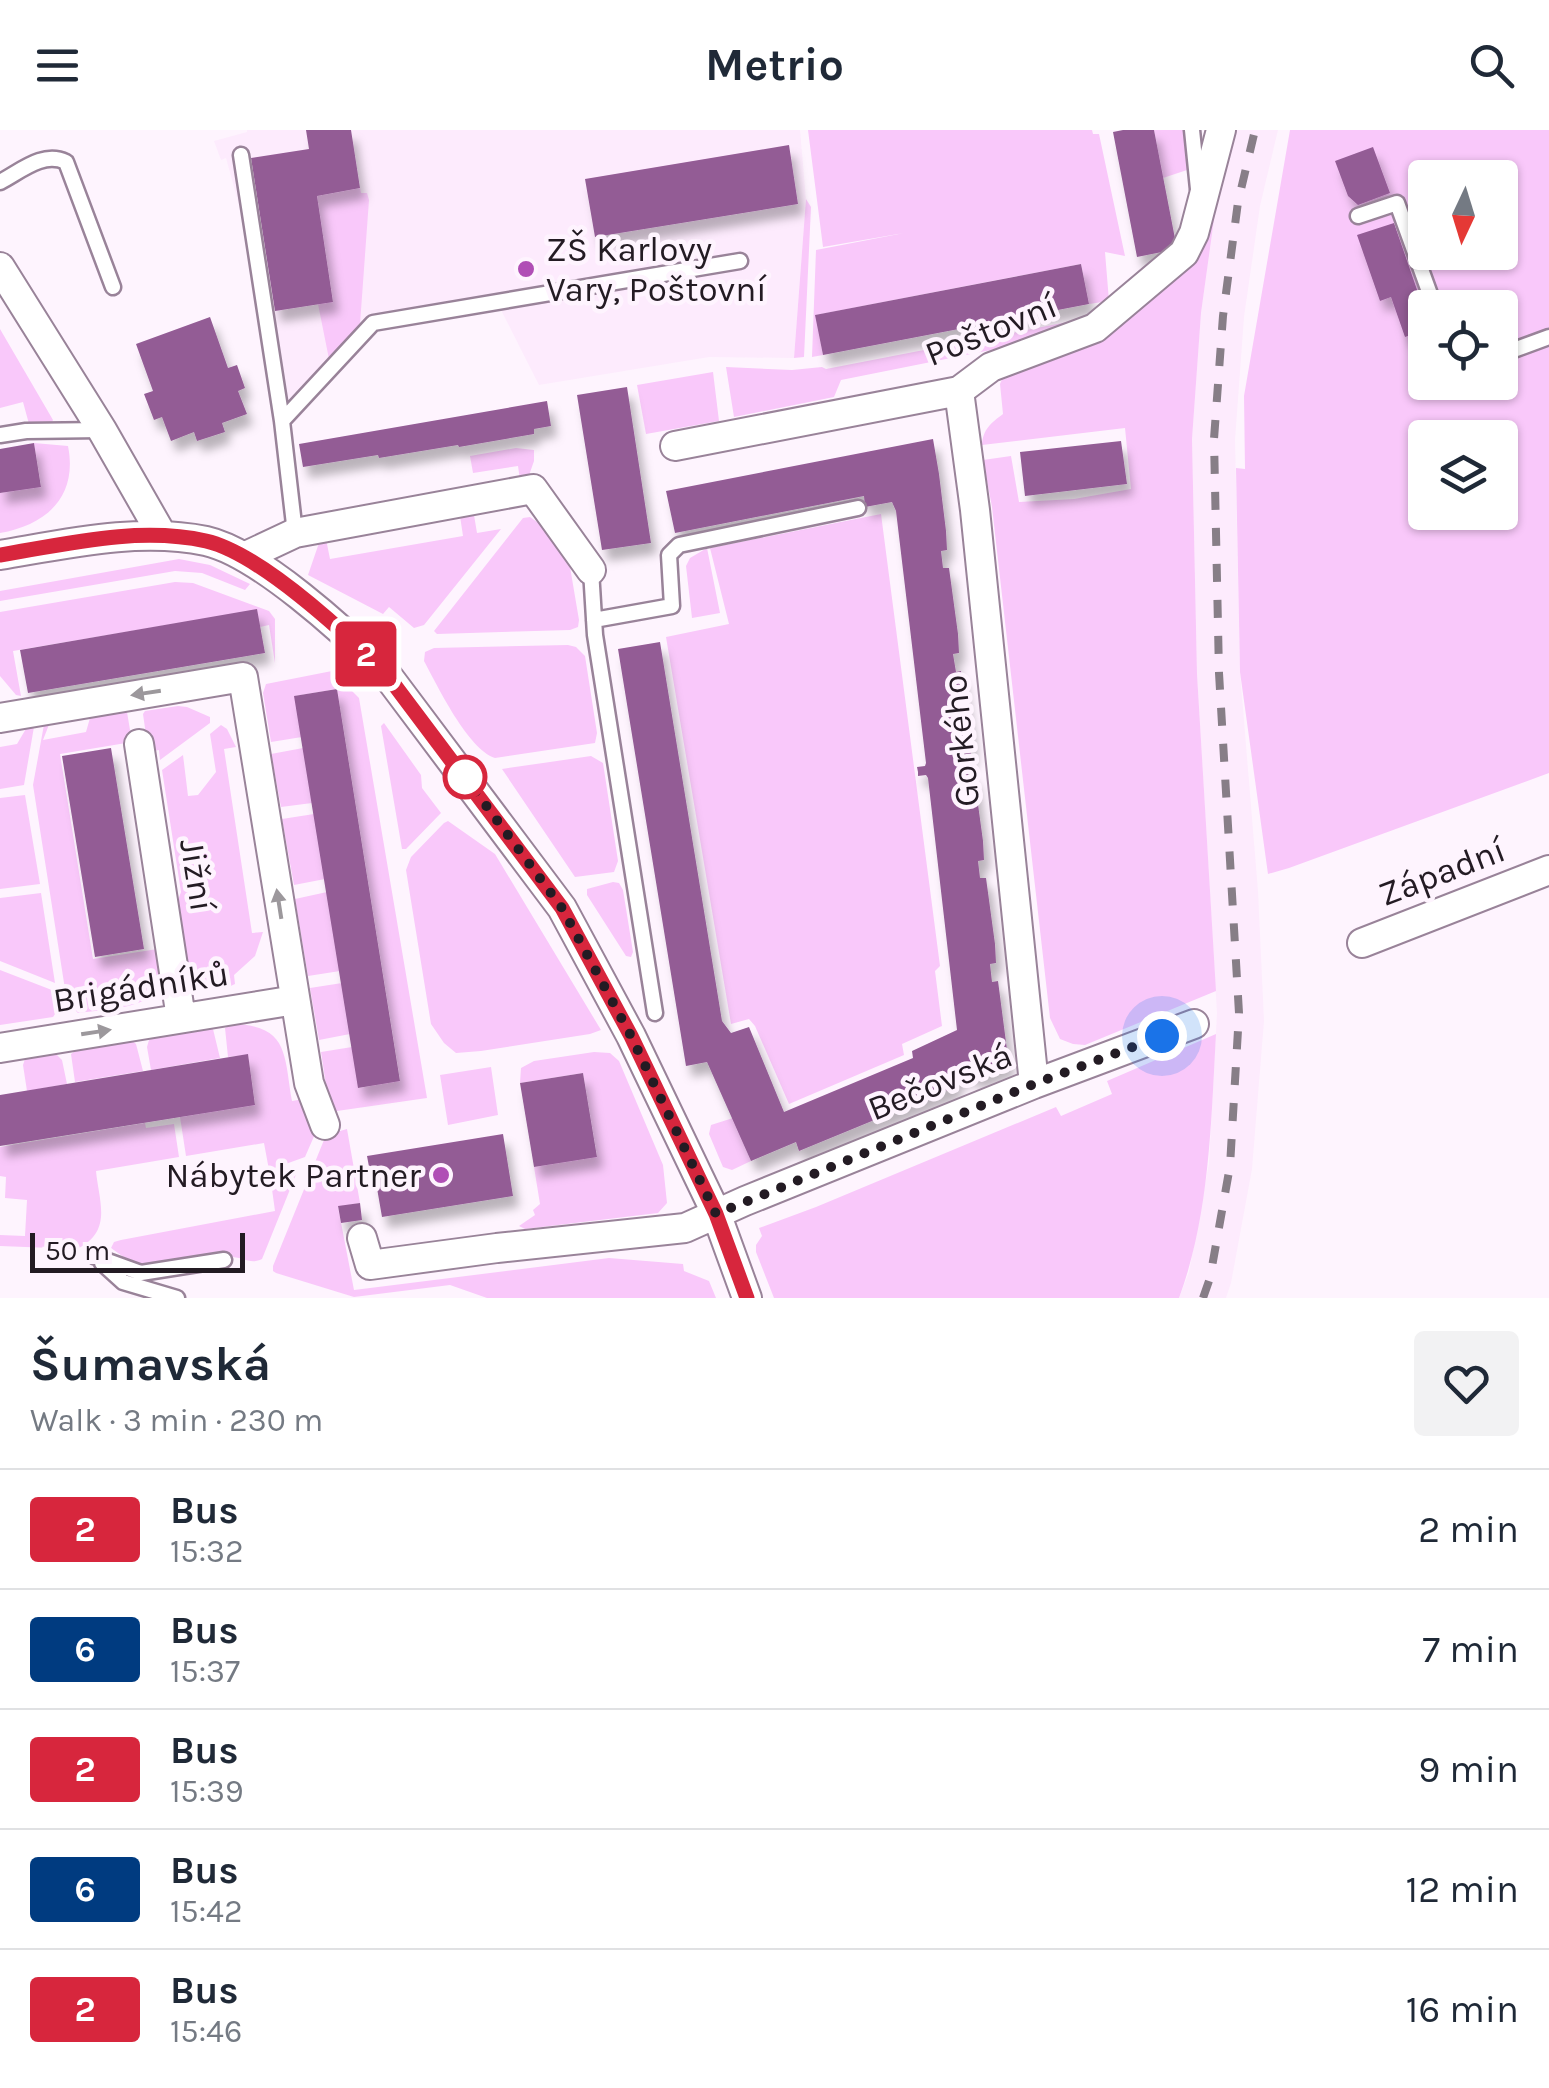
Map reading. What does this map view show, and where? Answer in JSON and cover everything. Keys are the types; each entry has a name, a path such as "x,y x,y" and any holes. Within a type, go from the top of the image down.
{"street":[{"name":"Poštovní","path":"675,446 959,391 991,367 1095,328 1184,253 1194,233 1221,130"},
{"path":"0,267 102,430 162,536"},
{"name":"Gorkého","path":"959,391 976,510 1034,1084"},
{"path":"246,556 296,533 533,489 592,570"},
{"path":"0,556 112,538 162,536 208,542 246,556 357,644 384,671 562,908 631,1036 716,1214 747,1298"},
{"path":"0,718 243,677 309,1084 325,1126"},
{"name":"Jižní","path":"139,744 181,1018"},
{"name":"Západní","path":"1362,943 1549,870"},
{"name":"Brigádníků","path":"0,1048 294,1000"},
{"name":"Bečovská","path":"362,1238 370,1265 685,1228 1034,1084 1194,1024"}],"lane":[{"path":"1192,130 1198,190 1203,198"},
{"path":"241,155 296,533"},
{"path":"0,182 42,159 55,157 66,162 114,286"},
{"path":"1358,216 1398,203 1429,290"},
{"path":"282,421 373,322 740,260"},
{"path":"1518,348 1549,337"},
{"path":"0,435 26,430 102,430"},
{"path":"594,620 672,606 669,554 679,545 858,508"},
{"path":"592,570 594,620 655,1013"},
{"path":"178,1298 123,1282 94,1256 141,1273 224,1260"}],"shaded area":[{"name":"ZŠ Karlovy Vary, Poštovní","path":"247,130 800,130 806,199 794,358 709,357 539,385 501,310 375,330 295,422 273,426 245,227 226,158 221,160 214,141"},
{"path":"808,130 1092,130 1099,134 1125,256 1105,252 1109,301 1089,304 1081,264 816,315 823,355 812,357 816,250 904,233 823,247"},
{"path":"1154,130 1183,130 1190,169 1163,178"},
{"path":"1233,130 1278,130 1260,206 1244,317 1235,440 1240,672 1264,1021 1252,1169 1231,1283 1226,1298 1179,1298 1189,1272 1209,1163 1217,1013 1197,674 1192,439 1201,313 1217,198"},
{"path":"1290,130 1549,130 1549,773 1268,874 1240,672 1236,468 1245,469 1244,396"},
{"path":"360,188 369,200 360,324 329,359 318,304 333,301 317,196"},
{"path":"1217,198 1201,313 1192,439 1197,674 1216,991 1085,1045 1073,1044 1060,1039 1050,1018 992,507 983,460 1011,456 1019,502 1074,499 1131,489 1125,428 982,445 983,439 988,427 1003,414 1003,377 1090,339"},
{"path":"806,199 811,207 804,357 794,358"},
{"path":"1088,318 1089,321 991,350 841,380 834,397 734,417 726,367 826,369"},
{"path":"0,329 53,420 51,424 29,424 23,402 0,408"},
{"path":"713,372 719,421 646,434 637,385"},
{"path":"34,443 68,446 68,480 45,515 0,533 0,493 41,486"},
{"path":"516,448 534,450 527,481 520,480 518,466 473,473 470,456"},
{"path":"881,514 940,966 935,971 942,1026 902,1044 904,1055 789,1104 755,1026 749,1019 731,1024 666,637 729,624 710,548"},
{"path":"474,515 477,533 501,529 424,625 414,628 389,607 383,614 308,575 320,540 326,539 330,559 463,536 460,516"},
{"path":"530,517 547,529 569,561 578,627 437,634 434,631 523,518"},
{"path":"707,548 720,613 692,618 686,566 690,558"},
{"path":"179,559 210,565 250,584 245,590 202,573 175,571 0,601 0,591"},
{"path":"175,582 193,583 269,611 275,619 275,663 269,625 260,627 256,610 13,651 21,696 0,676 0,612"},
{"path":"568,645 585,656 597,733 595,743 495,758 464,730 424,661 425,652 434,648"},
{"path":"332,671 359,698 427,1098 330,1112 321,1052 352,1047 359,1088 400,1080 337,689 295,696 302,737 271,742 263,693 266,684"},
{"path":"126,706 132,742 60,754 93,959 164,948 164,976 158,990 139,1003 78,1013 67,1002 33,785 45,719 52,717 43,740 86,732 92,711"},
{"path":"178,706 210,717 210,723 160,760 159,750 153,751 147,742 143,714"},
{"path":"35,721 24,785 0,789 0,747 17,744 30,722"},
{"path":"384,723 421,775 422,788 441,813 406,849 402,849 381,726"},
{"path":"221,725 236,747 224,749 252,933 263,932 255,956 234,975 235,984 222,990 206,989 186,974 173,914 181,892 162,770 183,755 188,796 198,795 216,772 210,734"},
{"path":"303,748 312,803 281,807 271,754"},
{"path":"591,756 603,763 618,861 614,872 575,877 502,769"},
{"path":"25,795 40,884 0,889 0,798"},
{"path":"314,814 325,879 294,885 282,819"},
{"path":"448,821 495,854 601,1030 481,1051 456,1053 444,1043 431,1024 406,870 411,857"},
{"path":"613,882 623,890 631,957 626,956 587,895 587,889"},
{"path":"327,892 340,971 308,976 295,899"},
{"path":"41,893 55,983 0,961 0,898"},
{"path":"0,970 57,992 59,1008 53,1017 0,1025"},
{"path":"342,983 350,1034 319,1040 310,988"},
{"path":"232,1024 264,1030 274,1037 285,1057 292,1101 310,1098 315,1134 305,1157 269,1170 264,1143 186,1156 180,1117 255,1104 248,1055 228,1057 225,1028"},
{"path":"213,1029 220,1058 151,1070 149,1040"},
{"path":"1216,1034 1203,1201 1179,1298 774,1298 756,1252 762,1236 759,1228 1056,1107 1061,1116 1112,1094 1107,1081"},
{"path":"131,1040 136,1044 143,1071 75,1082 71,1054 78,1049"},
{"path":"55,1053 62,1060 67,1084 27,1091 25,1059"},
{"path":"610,1053 619,1061 663,1165 667,1203 658,1213 525,1229 519,1226 535,1215 533,1210 540,1204 534,1167 597,1156 583,1073 520,1083 521,1068 534,1061"},
{"path":"491,1067 498,1115 448,1125 440,1075"},
{"path":"733,1118 751,1161 732,1170 723,1167 709,1134 711,1125"},
{"path":"145,1123 146,1128 174,1124 179,1157 96,1171 100,1225 88,1242 77,1249 0,1246 0,1235 25,1236 27,1200 5,1198 6,1177 0,1176 0,1147"},
{"path":"347,1129 360,1203 338,1207 354,1290 609,1258 683,1264 684,1271 709,1281 716,1298 487,1298 450,1285 354,1297 276,1273 273,1266 326,1135"},
{"path":"297,1172 262,1259 210,1257 141,1266 111,1248 121,1240 275,1211 271,1182"}],"building":[{"path":"306,130 351,130 360,188 317,196 333,302 275,311 251,158 309,149"},
{"path":"1154,130 1177,249 1137,257 1113,132"},
{"path":"789,145 798,204 595,237 585,179"},
{"path":"1373,147 1390,193 1358,205 1348,196 1335,161"},
{"path":"1394,223 1417,290 1408,290 1408,336 1405,337 1391,297 1380,301 1357,235"},
{"path":"1081,264 1089,304 823,355 815,315"},
{"path":"210,317 228,368 237,365 245,388 238,391 247,414 222,423 225,432 197,441 194,432 171,441 162,417 154,420 144,394 153,391 136,344"},
{"path":"627,387 651,543 602,550 577,395"},
{"path":"547,401 551,426 534,429 534,434 303,467 299,444"},
{"path":"933,439 946,531 947,550 941,551 943,568 949,568 958,634 959,653 953,654 956,672 961,671 971,737 971,756 966,757 968,775 974,775 983,841 984,860 978,861 980,878 986,878 995,944 996,963 990,964 992,982 998,981 1009,1065 974,1079 972,1072 954,1079 957,1086 799,1151 796,1142 751,1161 707,1062 686,1066 618,649 660,642 722,1021 731,1033 749,1027 784,1112 913,1058 912,1051 957,1030 928,778 918,776 917,767 926,763 892,502 865,507 864,496 675,533 666,491"},
{"path":"1121,441 1127,484 1025,496 1020,452"},
{"path":"34,443 41,487 0,493 0,449"},
{"path":"257,609 265,653 28,693 20,650"},
{"path":"337,689 400,1081 358,1088 294,696"},
{"path":"111,748 144,949 95,957 62,756"},
{"path":"248,1054 255,1105 0,1146 0,1095"},
{"path":"583,1073 597,1157 534,1167 520,1083"},
{"path":"503,1134 513,1196 382,1217 374,1171 370,1172 367,1156"},
{"path":"360,1203 362,1220 341,1223 338,1206"}],"railway":[{"path":"1203,1298 1230,1166 1239,1013 1219,673 1214,439 1223,316 1238,202 1255,130"}],"bus line":[{"name":"2","path":"0,555 112,538 162,536 208,542 246,556 357,644 384,671 562,908 631,1036 716,1214 747,1298"}],"place":[{"name":"ZŠ Karlovy Vary, Poštovní","path":"526,269"},
{"name":"Nábytek Partner","path":"441,1175"}],"route":[{"path":"465,777 562,908 631,1036 716,1214 1162,1036"}]}
